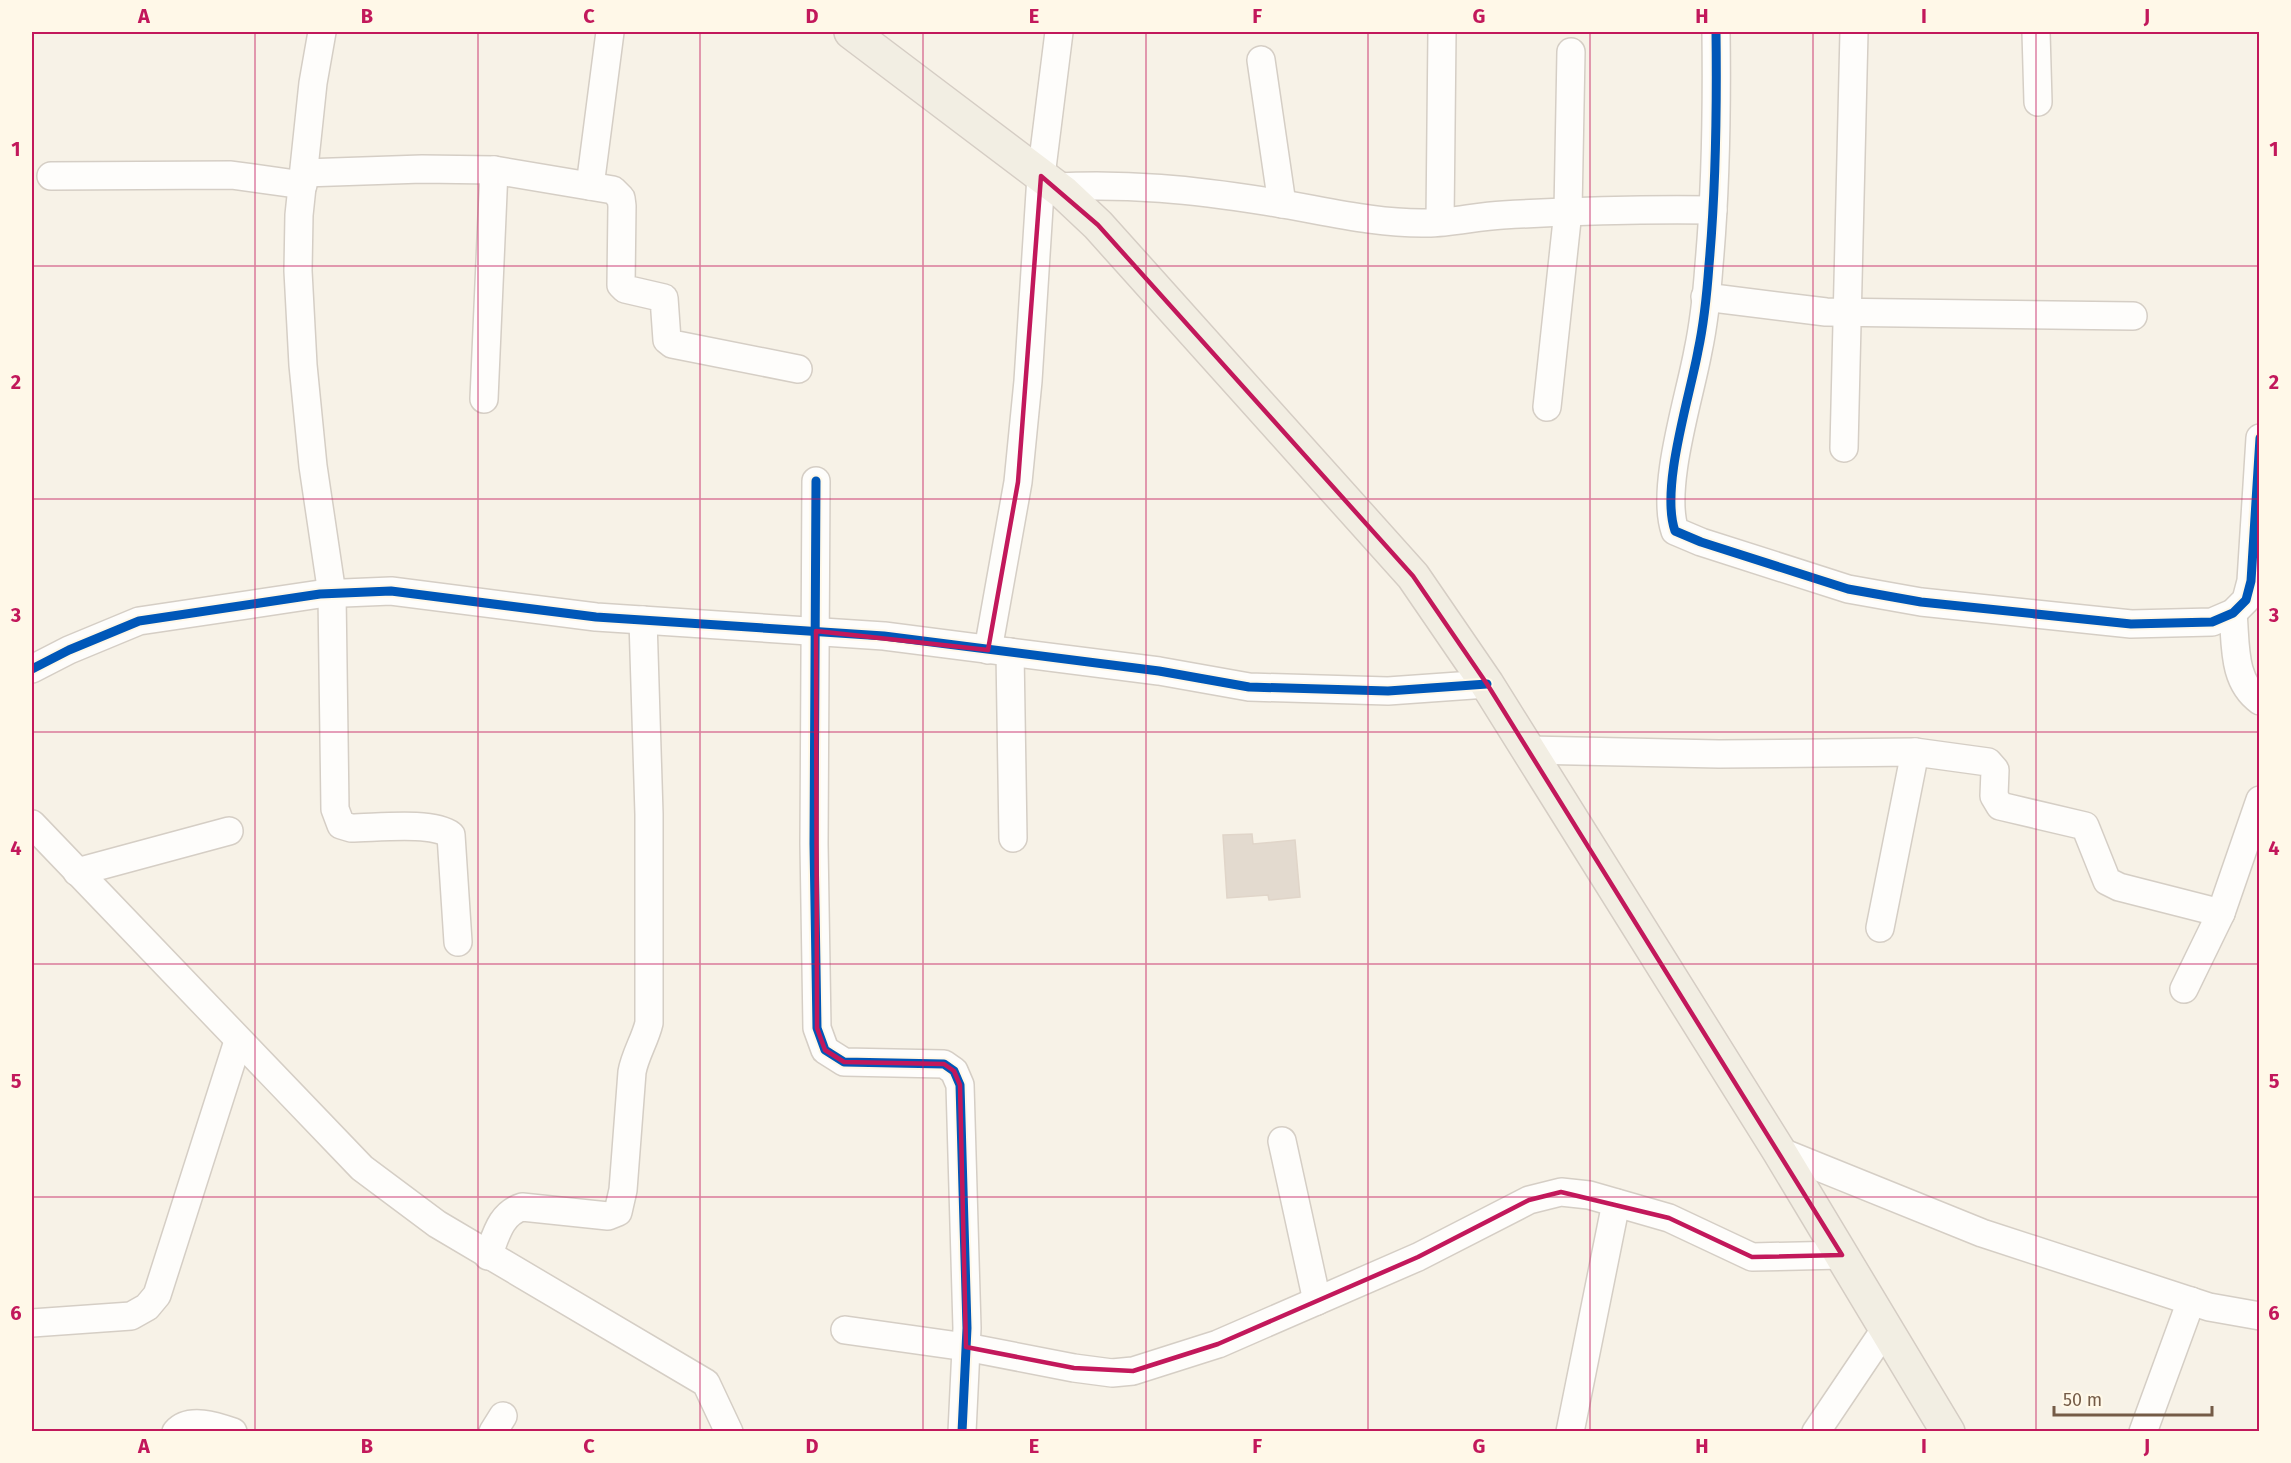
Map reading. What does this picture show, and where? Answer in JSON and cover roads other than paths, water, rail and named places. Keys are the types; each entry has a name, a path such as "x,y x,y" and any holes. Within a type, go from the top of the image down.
{"main road":[{"path":"851,32 1049,181 1098,225 1413,576 1487,684 1779,1150 1948,1431"}],"street":[{"path":"322,32 313,83 303,179 298,271 303,365 313,466 332,594 335,809 341,825 351,828 422,828 444,830 452,835 458,942"},
{"path":"590,186 610,32"},
{"path":"1013,838 999,651 1049,181 1059,32"},
{"path":"1440,221 1442,32"},
{"path":"1716,32 1718,127 1706,297 1699,350 1680,429 1672,498 1675,531 1701,542 1848,589 1921,602 2131,624 2212,622 2233,613 2246,600 2251,581 2259,438"},
{"path":"1844,448 1854,32"},
{"path":"2036,32 2038,102"},
{"path":"1547,407 1568,211 1571,52"},
{"path":"1261,60 1282,204"},
{"path":"51,176 231,175 303,179 422,169 494,170 613,190 621,198 621,285 625,290 664,298 665,333 672,344 798,369"},
{"path":"484,399 494,170"},
{"path":"1049,181 1161,186 1282,204 1341,216 1428,223 1568,211 1713,210"},
{"path":"1706,297 1847,312 2133,316"},
{"path":"816,481 814,844 818,1028 825,1050 844,1062 944,1064 954,1071 960,1085 966,1347 962,1431"},
{"path":"32,669 139,621 332,594 391,591 596,617 884,636 1159,671 1250,687 1388,691 1487,684"},
{"path":"2233,613 2240,679 2247,692 2259,701"},
{"path":"488,1256 503,1219 511,1211 522,1207 608,1216 618,1212 623,1190 634,1059 644,1041 649,1023 649,814 643,620"},
{"path":"1528,750 1719,753 1915,752 1988,762 1995,770 1994,796 2000,806 2085,826 2107,881 2119,887 2221,913"},
{"path":"1880,928 1915,752"},
{"path":"2184,989 2221,913 2259,800"},
{"path":"32,824 362,1168 437,1224 488,1256 706,1383 729,1431"},
{"path":"76,872 229,831"},
{"path":"32,1323 131,1316 147,1307 157,1295 238,1041"},
{"path":"1282,1141 1317,1301"},
{"path":"1779,1150 1982,1233 2191,1301 2259,1316"},
{"path":"845,1330 966,1347 1074,1368 1112,1373 1133,1371 1218,1344 1418,1257 1529,1200 1562,1192 1589,1195 1669,1218 1752,1257 1842,1255"},
{"path":"1570,1431 1616,1203"},
{"path":"2143,1431 2191,1301"},
{"path":"1816,1431 1886,1328"},
{"path":"176,1431 181,1426 197,1424 217,1426 232,1431"}]}
